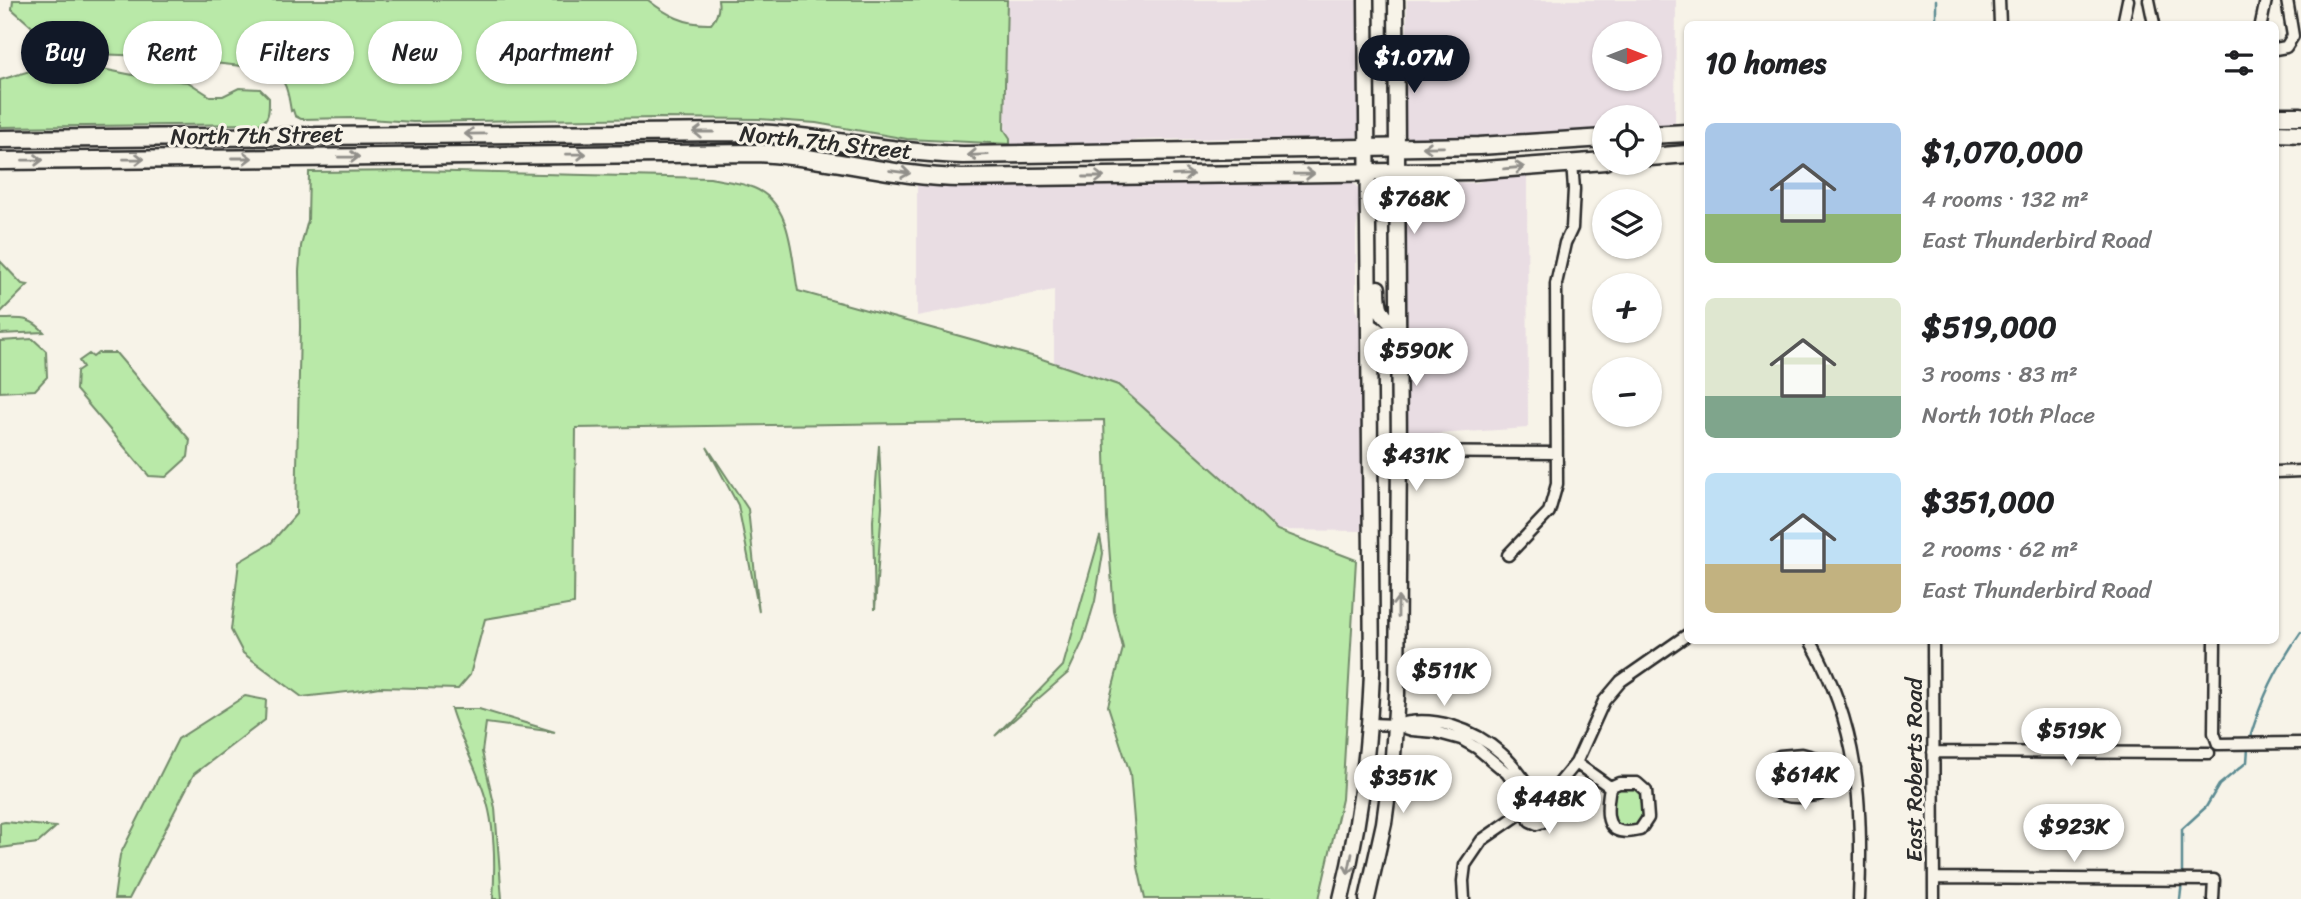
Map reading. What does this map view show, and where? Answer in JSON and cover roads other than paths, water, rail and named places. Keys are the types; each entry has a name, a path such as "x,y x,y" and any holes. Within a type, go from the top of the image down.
{"main road":[{"path":"1341,899 1362,797 1370,724 1372,631 1366,0"},
{"path":"1367,899 1384,823 1396,725 1399,452 1396,0"},
{"path":"2279,116 2301,116"},
{"name":"North 7th Street","path":"0,139 732,132 771,133 918,152 963,155 1479,146 1592,139"},
{"path":"1662,134 1684,133"},
{"path":"2279,134 2301,134"},
{"path":"65,138 65,160"},
{"name":"North 7th Street","path":"0,161 757,153 953,178 1486,170 1592,162"},
{"path":"1662,156 1684,154"},
{"path":"1368,238 1377,260 1379,308 1384,317 1398,328"},
{"path":"1369,325 1398,345"}],"street":[{"path":"1999,0 2000,21"},
{"path":"2124,21 2128,0"},
{"path":"2149,0 2153,21"},
{"path":"2262,21 2266,0"},
{"path":"2279,48 2286,47 2292,36 2287,0"},
{"path":"1508,555 1549,512 1557,484 1556,284 1572,229 1572,163"},
{"path":"1370,452 1556,453"},
{"path":"2279,472 2301,471"},
{"path":"1464,899 1465,865 1482,840 1494,829 1527,811 1553,791 1576,764 1604,701 1621,681 1684,637"},
{"path":"1812,644 1839,702 1856,768 1860,807 1858,899"},
{"name":"East Roberts Road","path":"1933,644 1934,899"},
{"path":"2215,644 2214,733 2218,744 2301,743"},
{"path":"1370,724 1396,725 1413,720 1437,722 1463,730 1516,768 1540,800 1544,808 1544,822 1532,823 1518,789 1486,748"},
{"path":"1933,752 2209,752"},
{"path":"1802,754 1815,757 1824,761 1833,771 1829,789 1814,796 1787,797 1777,794 1768,777 1773,760 1780,756 1802,754"},
{"path":"1576,764 1611,787"},
{"path":"1833,771 1856,768"},
{"path":"1619,783 1637,783 1646,791 1647,818 1640,830 1625,834 1613,829 1609,822 1611,787 1619,783"},
{"path":"1934,878 2214,880 2213,899"}],"waterway":[{"path":"1936,0 1936,21"},
{"path":"2249,741 2270,684 2301,632"},
{"path":"2182,875 2182,829 2206,807 2219,785 2247,762 2248,748"},
{"path":"2180,899 2182,882"}]}
